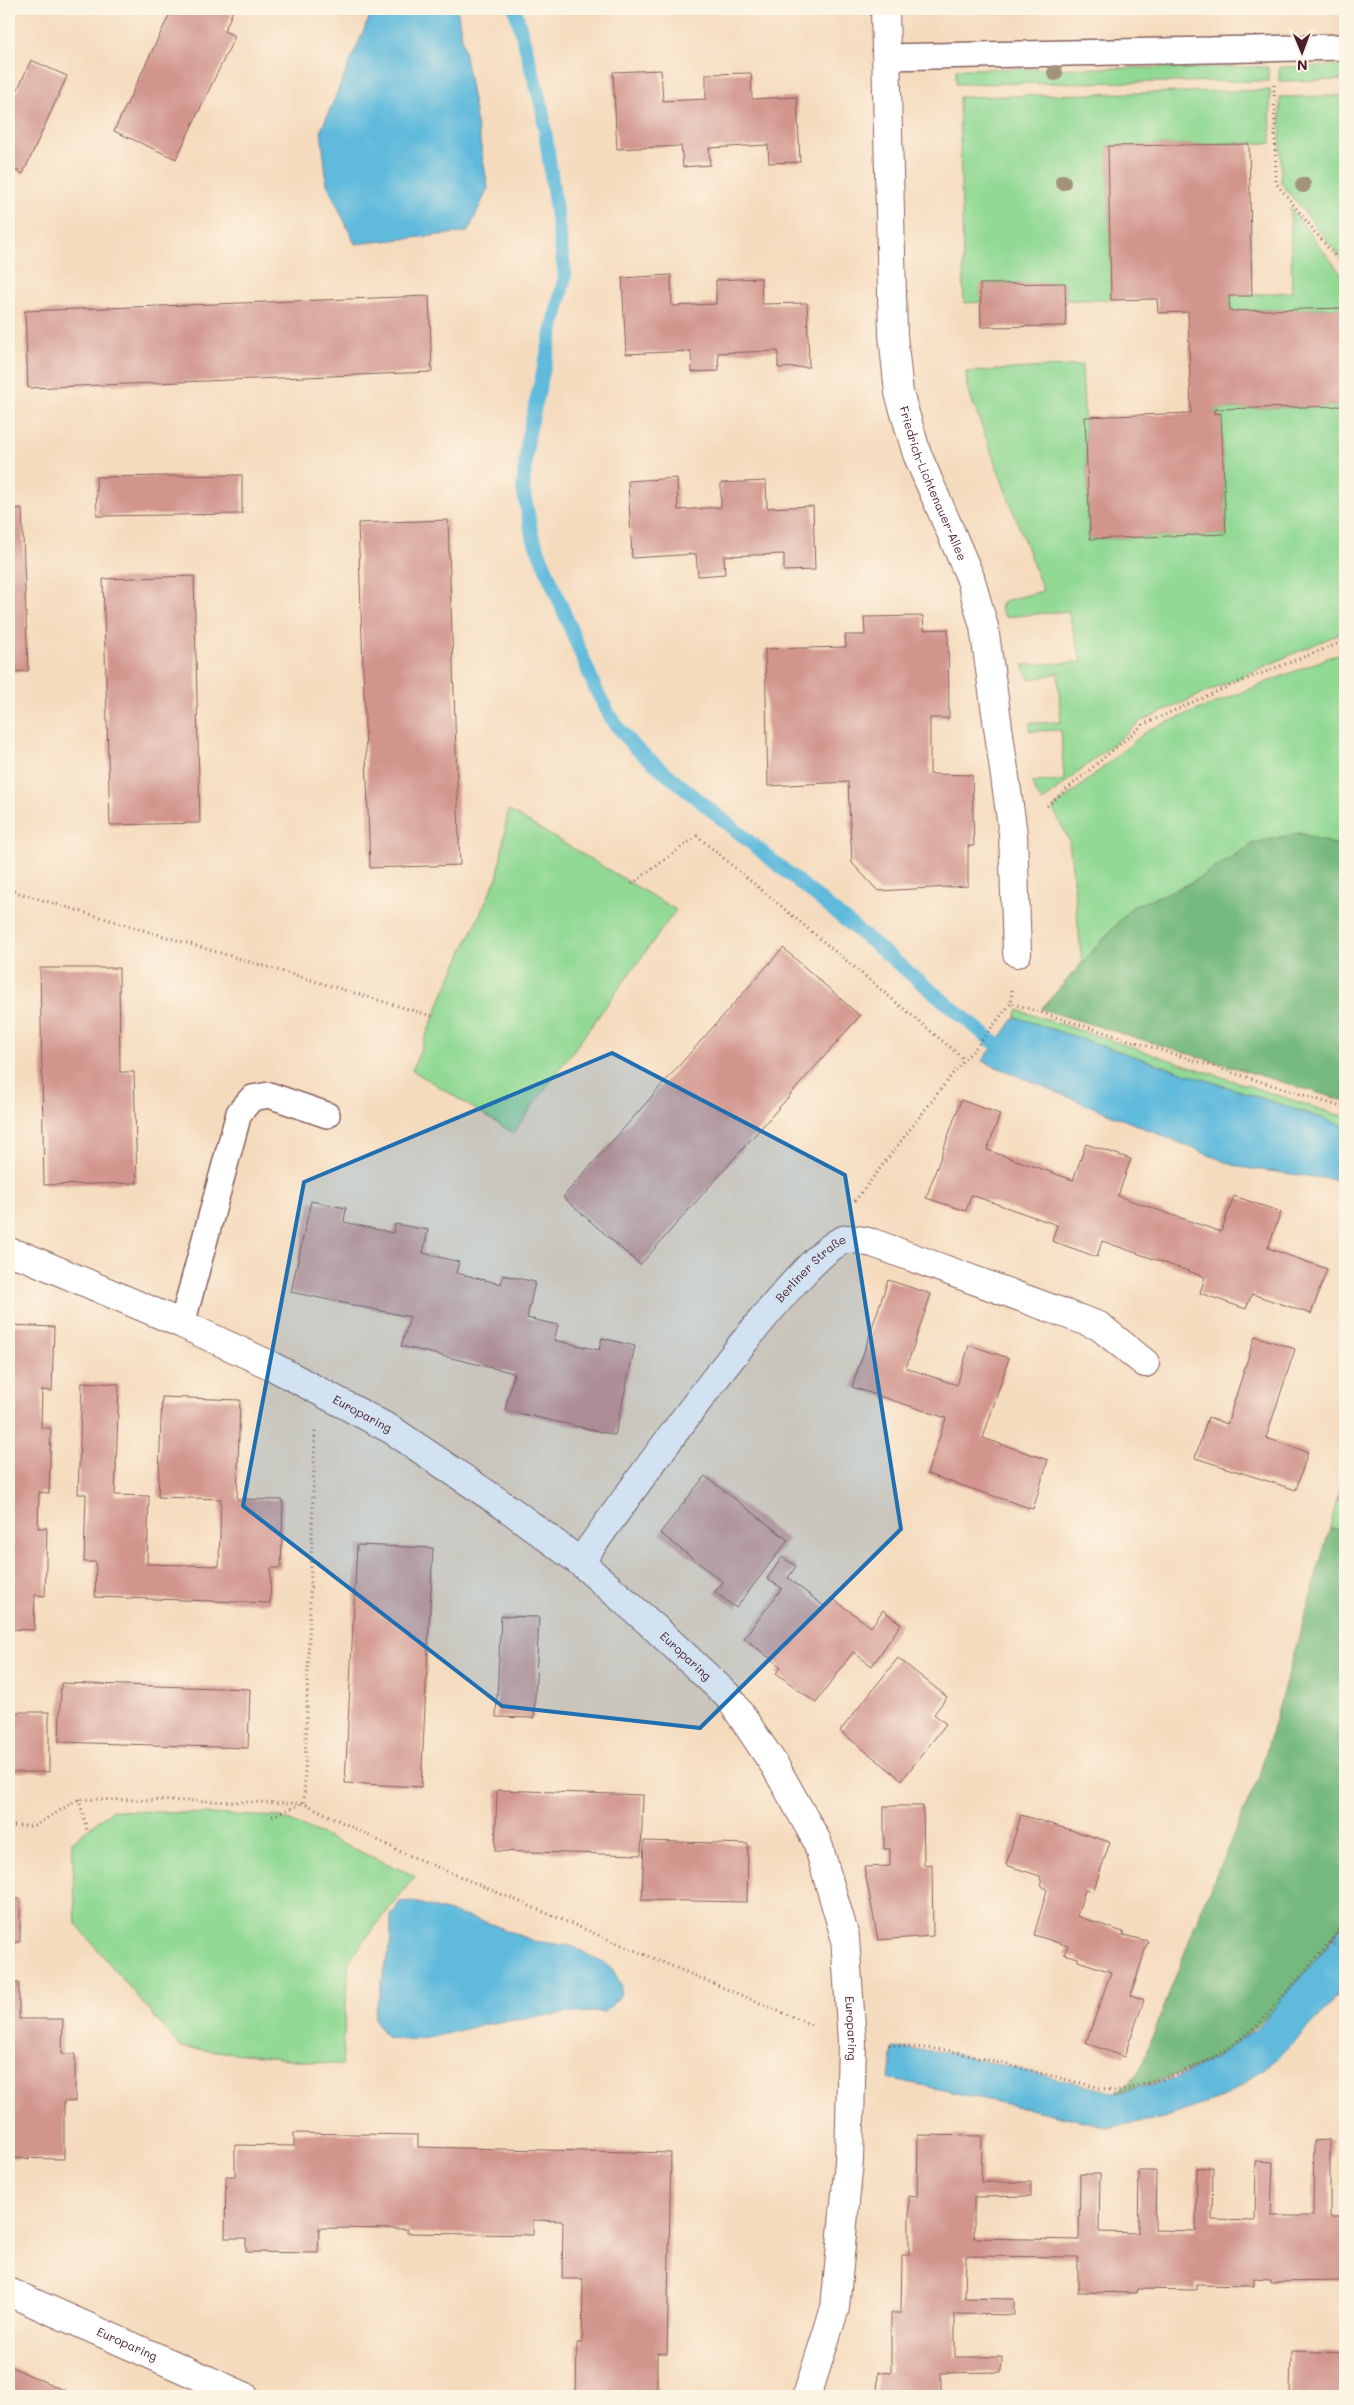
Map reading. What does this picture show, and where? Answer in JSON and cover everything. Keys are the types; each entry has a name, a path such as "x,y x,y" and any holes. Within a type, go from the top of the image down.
{"street":[{"name":"Friedrich-Lichtenauer-Allee","path":"885,9 893,335 899,393 916,454 970,577 984,627 1013,834 1017,953"},
{"name":"Berliner Straße","path":"580,1562 743,1342 822,1252 846,1239 873,1243 1099,1326 1145,1363"},
{"name":"Europaring","path":"9,1252 26,1257 182,1324 270,1365 392,1430 510,1509 580,1562 652,1625 728,1696 776,1766 817,1841 845,1937 852,2042 849,2160 835,2308 807,2396"},
{"name":"Europaring","path":"9,2292 244,2396"}],"lane":[{"path":"887,56 1345,48"},
{"path":"182,1324 239,1113 252,1098 269,1095 327,1115"}],"path":[{"path":"1272,49 1276,183 1345,269"},
{"path":"1013,834 1144,724 1234,684 1345,641"},
{"path":"632,884 697,836 964,1060"},
{"path":"9,890 434,1016"},
{"path":"846,1239 848,1209 1010,1003 1017,953"},
{"path":"1010,1003 1345,1108"},
{"path":"304,1803 317,1390"},
{"path":"79,1798 87,1830"},
{"path":"9,1826 34,1826 79,1798 304,1803 399,1851 852,2042 947,2050 1116,2092 1176,2076 1214,2058 1257,2026 1330,1942 1345,1919"},
{"path":"272,1816 304,1803"},
{"path":"1330,1942 1345,1951"}],"highlighted area":[{"path":"612,1053 845,1175 901,1529 700,1728 502,1706 243,1506 304,1182"}],"green space":[{"path":"1345,66 1345,80 1279,81 1279,67"},
{"path":"1268,67 1268,81 956,84 956,69"},
{"path":"1270,90 1271,143 1108,146 1111,300 1066,300 1065,283 981,284 981,302 964,303 959,97"},
{"path":"1345,96 1345,263 1281,183 1280,97"},
{"path":"1290,207 1345,279 1345,308 1230,311 1229,296 1292,292"},
{"path":"1082,365 1090,539 1226,534 1221,413 1214,414 1214,409 1345,406 1345,631 1141,721 1042,802 1034,789 1033,782 1064,780 1061,730 1030,731 1030,723 1061,722 1058,673 1029,680 1023,665 1082,662 1068,611 1005,617 1000,607 1004,601 1043,591 967,387 966,372"},
{"path":"1345,651 1345,845 1333,844 1299,833 1254,843 1189,884 1132,907 1082,963 1069,840 1053,809 1148,730"},
{"path":"508,810 676,910 513,1133 412,1070 446,988 498,875"},
{"path":"1299,833 1333,844 1345,845 1345,1101 1041,1009 1132,907 1189,884 1254,843"},
{"path":"1018,1010 1338,1115 1345,1115 1345,1126 1015,1017"},
{"path":"1345,1466 1345,1500 1337,1499"},
{"path":"1337,1499 1345,1500 1345,1529 1330,1528"},
{"path":"1330,1528 1345,1529 1345,1919 1286,1996 1250,2031 1231,2046 1213,2058 1190,2069 1117,2092 1139,2072 1202,1907 1259,1776"},
{"path":"112,1810 281,1817 415,1876 349,1960 342,2065 180,2047 76,1924 72,1842"}],"water":[{"path":"373,9 457,9 488,188 468,232 355,244 327,184 321,130"},
{"path":"1015,1017 1345,1126 1345,1181 1238,1167 982,1061"},
{"path":"411,1901 489,1923 533,1941 572,1946 612,1968 621,1985 620,1996 605,2012 561,2014 487,2024 411,2040 386,2037 374,2018 391,1940 391,1916 400,1902"},
{"path":"1345,1920 1345,1983 1326,2010 1277,2059 1227,2096 1164,2118 1110,2127 889,2078 893,2048 947,2052 1117,2093 1176,2078 1214,2059 1257,2028 1330,1943"}],"building":[{"path":"172,9 234,9 224,31 235,36 176,159 114,131"},
{"path":"31,60 67,76 23,174 9,167 9,109"},
{"path":"661,70 663,101 706,99 706,74 751,73 752,99 797,97 800,162 769,163 768,145 709,148 710,165 683,167 681,146 617,149 613,72"},
{"path":"1249,144 1252,296 1229,296 1230,311 1345,308 1345,406 1214,409 1214,414 1221,413 1226,534 1090,539 1085,417 1191,413 1188,312 1158,313 1157,299 1111,300 1108,146"},
{"path":"671,275 672,306 716,304 716,280 761,278 762,304 807,303 809,367 778,368 778,351 718,353 719,371 692,372 691,351 626,354 622,278"},
{"path":"1065,283 1066,326 981,327 980,284"},
{"path":"429,296 432,372 28,388 25,311"},
{"path":"242,475 242,514 97,516 96,477"},
{"path":"677,478 678,510 721,507 721,483 766,481 767,508 813,506 815,570 784,571 784,554 724,556 725,574 698,576 696,554 632,558 628,481"},
{"path":"22,508 28,671 9,672 9,509"},
{"path":"448,520 460,865 370,868 358,523"},
{"path":"194,576 200,823 110,825 103,579"},
{"path":"923,616 924,630 948,629 949,718 930,718 930,774 972,775 974,846 968,846 968,886 878,891 852,863 848,782 768,786 765,649 846,647 845,635 865,635 864,617"},
{"path":"783,948 860,1016 640,1265 563,1197"},
{"path":"40,968 119,968 120,1072 134,1072 137,1183 44,1185"},
{"path":"961,1100 1000,1114 987,1150 1073,1180 1086,1144 1131,1159 1118,1196 1221,1232 1234,1196 1281,1212 1268,1248 1327,1269 1311,1314 1252,1294 1246,1309 1200,1293 1205,1277 1102,1241 1097,1257 1052,1241 1057,1225 971,1195 966,1211 926,1198"},
{"path":"311,1201 346,1208 344,1222 393,1233 395,1224 428,1230 423,1253 459,1262 456,1273 501,1284 503,1275 535,1282 527,1318 558,1325 554,1340 599,1350 602,1338 635,1346 615,1435 505,1410 514,1373 401,1346 410,1317 291,1292"},
{"path":"888,1280 931,1294 906,1368 957,1385 969,1345 1009,1358 983,1438 1048,1460 1033,1509 927,1474 946,1418 852,1387"},
{"path":"9,1325 54,1327 52,1391 42,1390 41,1428 51,1428 49,1493 39,1492 38,1528 47,1528 45,1596 35,1595 34,1630 9,1629"},
{"path":"1255,1336 1295,1349 1266,1438 1308,1452 1296,1490 1195,1458 1208,1417 1227,1424"},
{"path":"82,1382 119,1384 115,1495 149,1496 147,1564 219,1566 221,1499 158,1497 162,1397 240,1400 237,1499 283,1500 281,1568 271,1568 270,1603 95,1597 96,1562 84,1562 86,1494 78,1494"},
{"path":"705,1476 788,1540 736,1608 715,1592 723,1582 660,1533"},
{"path":"357,1545 433,1548 421,1787 345,1783"},
{"path":"782,1557 796,1566 788,1578 825,1607 832,1598 871,1627 883,1610 901,1624 872,1666 853,1652 816,1703 776,1673 781,1667 744,1638 782,1588 767,1579"},
{"path":"501,1616 539,1617 534,1718 496,1717"},
{"path":"898,1658 947,1697 934,1714 946,1724 902,1780 840,1731"},
{"path":"61,1683 250,1689 248,1748 59,1742"},
{"path":"9,1712 49,1712 49,1772 9,1772"},
{"path":"497,1790 643,1795 641,1855 495,1851"},
{"path":"884,1806 923,1806 924,1865 932,1864 933,1936 878,1940 864,1867 890,1866 890,1849 884,1849"},
{"path":"1021,1815 1110,1842 1093,1892 1085,1890 1077,1916 1123,1932 1123,1935 1148,1941 1131,1995 1144,2000 1124,2057 1086,2043 1111,1972 1078,1961 1078,1958 1064,1954 1068,1946 1034,1935 1047,1890 1042,1886 1040,1876 1006,1865"},
{"path":"644,1841 748,1844 747,1902 642,1900"},
{"path":"9,1899 20,1899 20,1942 15,1942 14,1983 19,1983 19,2019 63,2019 62,2054 75,2054 75,2101 64,2101 64,2159 9,2158"},
{"path":"294,2133 418,2135 418,2147 671,2153 667,2354 657,2353 657,2396 576,2396 577,2343 582,2343 583,2279 562,2279 563,2221 533,2220 533,2235 407,2233 407,2229 319,2228 318,2253 246,2252 246,2238 225,2238 226,2176 235,2176 235,2145 294,2146"},
{"path":"918,2135 982,2136 981,2182 1031,2182 1031,2196 974,2197 974,2238 1079,2240 1080,2174 1100,2174 1099,2232 1138,2233 1139,2171 1156,2171 1155,2230 1196,2231 1197,2168 1213,2167 1212,2220 1255,2221 1256,2161 1273,2162 1271,2216 1313,2216 1314,2141 1330,2140 1330,2217 1345,2217 1345,2281 1270,2282 1270,2279 1254,2278 1254,2286 1196,2285 1196,2290 1138,2289 1137,2293 1078,2292 1078,2257 966,2256 965,2298 1014,2299 1014,2315 955,2314 955,2357 1002,2357 1001,2372 941,2373 941,2396 877,2396 878,2372 891,2373 891,2313 901,2313 902,2255 909,2255 909,2196 917,2197"},
{"path":"1291,2351 1345,2353 1345,2396 1290,2396"},
{"path":"9,2366 66,2391 64,2396 9,2396"}],"waterway":[{"path":"515,9 542,108 565,276 528,437 523,488 532,535 596,690 611,718 633,746 996,1044"}]}
